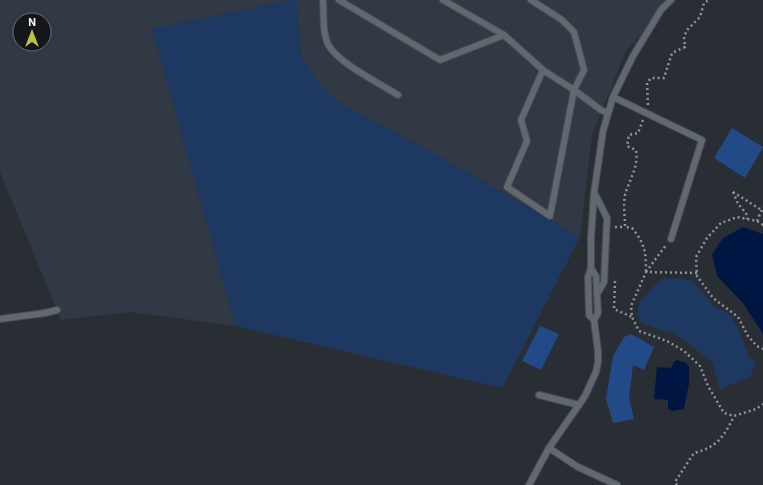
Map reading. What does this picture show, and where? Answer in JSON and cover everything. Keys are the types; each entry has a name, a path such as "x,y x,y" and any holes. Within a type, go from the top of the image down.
{"lane":[{"path":"323,0 326,35 332,50 347,63 398,95"},
{"path":"339,0 440,60 504,35"},
{"path":"443,0 504,35 543,70 601,110 608,113"},
{"path":"531,0 562,20 574,32 584,70 574,90 550,216 507,187 527,141 521,120 543,70"},
{"path":"594,320 589,315 588,277 591,268 594,193 603,131 613,97 633,56 661,10 671,0"},
{"path":"613,97 645,114 702,140 671,239"},
{"path":"594,193 607,218 604,282 597,294"},
{"path":"529,485 549,448 579,405 590,386 598,362 594,320 598,313 596,276 591,268"},
{"path":"0,319 57,310"},
{"path":"539,395 579,405"},
{"path":"549,448 578,467 617,485"}],"path":[{"path":"646,272 646,257 642,242 632,228 625,227 625,197 632,179 637,158 636,150 627,146 630,135 638,133 645,114 649,109 647,83 651,78 664,78 672,53 685,47 684,36 687,30 700,17 704,3 709,0"},
{"path":"747,219 746,213 738,204 733,192 763,210 757,221"},
{"path":"763,225 757,221 737,217 721,223 707,238 696,258 697,276 713,298 738,317 748,336 757,346 763,349"},
{"path":"671,239 646,272 630,306 632,317 638,331 667,341 684,351 700,366 708,386 724,413 734,416 756,409 763,404"},
{"path":"604,272 615,276 614,309 632,317"},
{"path":"646,272 697,273"},
{"path":"677,485 675,482 694,453 714,445 726,433 734,416"}],"shaded area":[{"path":"0,0 293,0 152,29 236,326 130,312 61,320 0,172"},
{"path":"296,0 673,0 626,51 592,135 580,237 426,149 341,104 317,82 301,56"},
{"path":"296,0 301,56 317,82 341,104 426,149 580,237 502,388 236,326 152,29"},
{"path":"743,227 763,234 763,334 743,303 717,276 712,254 723,238"},
{"path":"676,278 692,281 714,306 730,315 738,328 749,357 756,363 750,377 720,389 712,362 674,333 640,322 637,315 639,303 661,279"},
{"path":"677,360 686,363 689,367 689,383 684,409 672,411 668,409 668,400 654,399 657,367 671,368"}],"building":[{"path":"732,128 763,147 745,178 714,158"},
{"path":"540,326 559,334 541,370 522,361"},
{"path":"631,334 654,347 644,370 633,365 629,398 634,419 613,423 606,399 613,356 624,337"}]}
